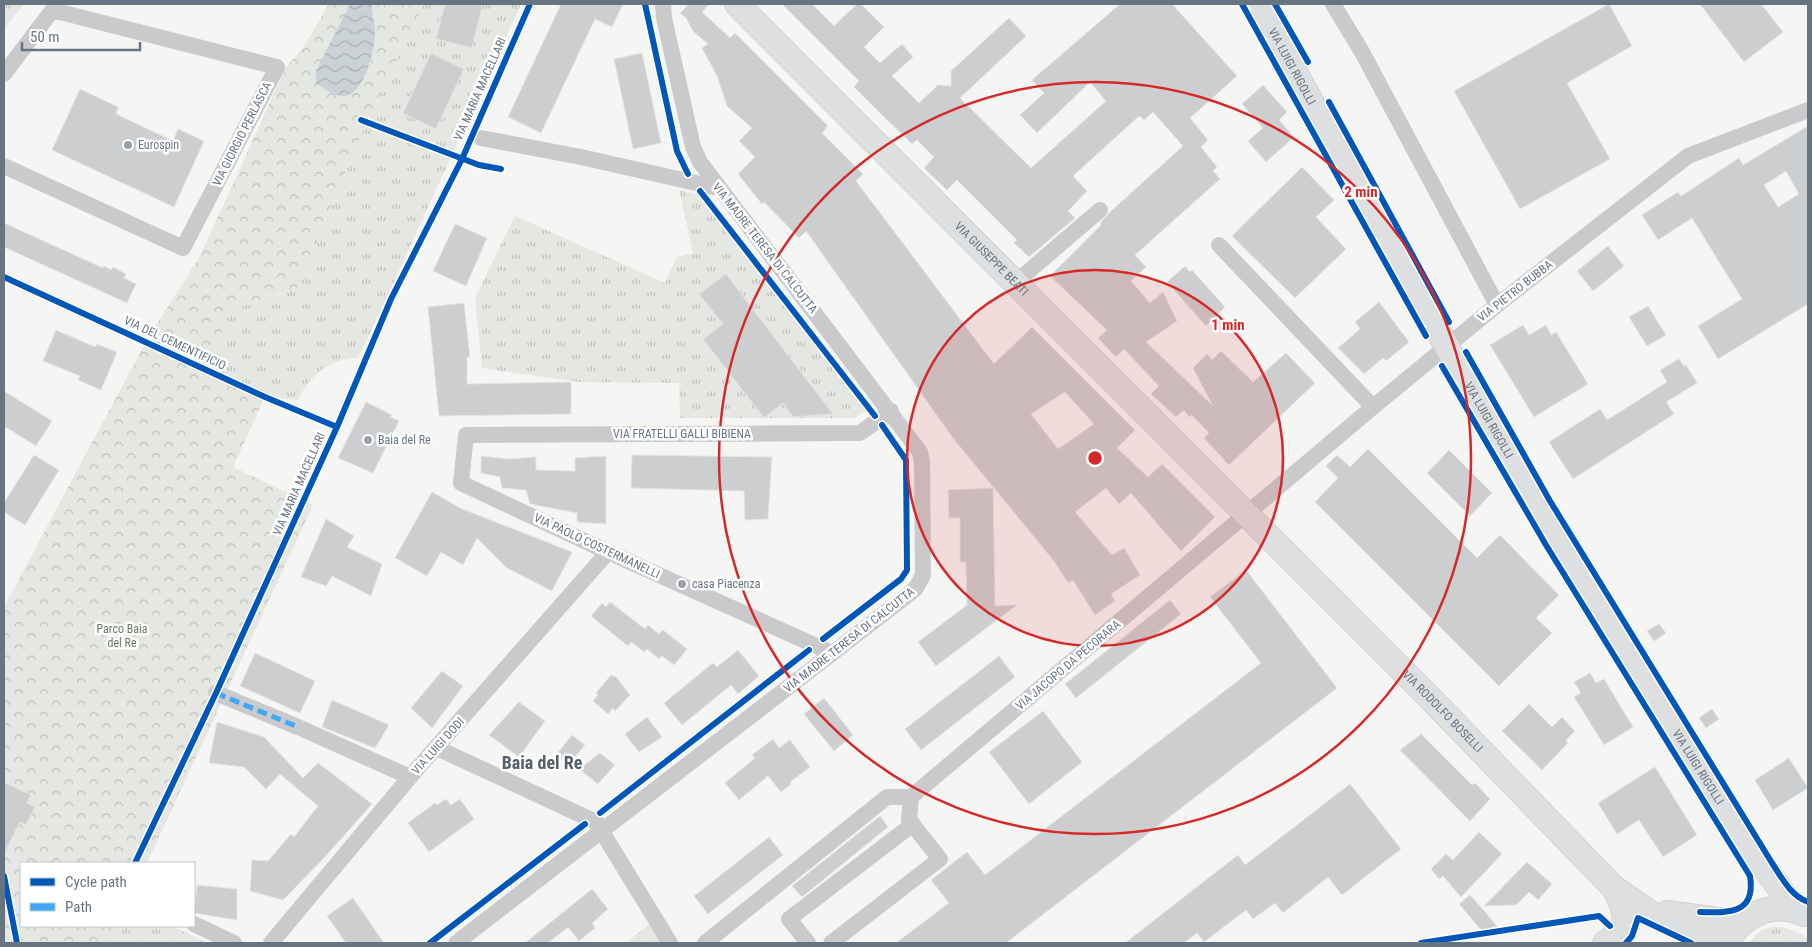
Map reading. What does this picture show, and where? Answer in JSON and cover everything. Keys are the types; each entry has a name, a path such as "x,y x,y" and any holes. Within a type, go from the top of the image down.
{"street":[{"name":"VIA GIUSEPPE BEATI","path":"737,4 1246,514"},
{"name":"VIA LUIGI RIGOLLI","path":"1258,4 1446,347 1563,550 1736,827 1758,872 1761,894 1750,917"},
{"path":"1333,4 1371,70 1497,305"},
{"name":"VIA GIORGIO PERLASCA","path":"4,74 50,12 61,8 277,67 184,248 4,166"},
{"name":"VIA MADRE TERESA DI CALCUTTA","path":"456,943 916,588 923,575 922,462 916,444 718,188 700,162 693,147 661,8"},
{"name":"VIA PIETRO BUBBA","path":"1246,514 1497,305 1688,156 1808,110"},
{"path":"481,138 581,157 718,188"},
{"path":"1016,282 1100,210"},
{"path":"1219,245 1373,407"},
{"name":"VIA FRATELLI GALLI BIBIENA","path":"466,435 860,434 891,411"},
{"name":"VIA PAOLO COSTERMANELLI","path":"466,435 460,482 608,552 832,653"},
{"name":"VIA JACOPO DA PECORARA","path":"911,797 1246,514"},
{"name":"VIA RODOLFO BOSELLI","path":"1246,514 1614,888 1641,907 1678,928 1714,943"},
{"name":"VIA LUIGI DODI","path":"271,943 410,778 608,552"},
{"path":"216,693 298,727 410,778"},
{"path":"437,748 592,820 603,830 670,943"},
{"path":"705,943 887,798 911,797 909,820 940,859 831,943"},
{"path":"808,943 789,919 913,824"},
{"name":"VIA LUIGI RIGOLLI","path":"1736,827 1803,913"},
{"path":"1604,943 1617,935 1625,921 1625,910 1614,888"},
{"name":"VIA RODOLFO BOSELLI","path":"1641,907 1678,915 1750,917 1785,908 1803,913"},
{"path":"1727,943 1750,917"},
{"path":"195,924 234,943"}],"green space":[{"path":"4,4 24,4 4,29"},
{"name":"Parco Baia del Re","path":"329,4 424,4 365,126 297,289 230,310 208,369 265,397 233,467 313,505 147,862 20,862 20,927 116,927 108,943 4,943 4,607 147,340 200,256 286,67 303,48"},
{"path":"424,4 521,4 358,358 338,361 329,365 308,383 298,400 265,397 208,369 230,310 297,289 365,126"},
{"path":"679,190 697,194 866,410 855,418 680,418 679,383 579,382 482,368 475,298 515,216 665,283 677,257 693,253"},
{"path":"650,924 661,943 626,943"},
{"path":"116,927 174,927 207,943 108,943"},
{"path":"1773,927 1788,928 1796,931 1808,939 1808,943 1748,943 1760,931"}],"water":[{"path":"350,4 371,4 375,30 374,41 370,61 363,80 358,88 351,93 340,96 329,92 316,83 316,71"}],"building":[{"path":"445,4 483,4 472,48 436,39"},
{"path":"561,4 623,4 612,27 595,19 541,133 508,117"},
{"path":"689,4 709,4 702,12 730,38 735,33 828,126 822,133 863,174 856,181 994,364 1032,327 1135,430 1117,448 1148,477 1162,464 1215,517 1181,551 1131,493 1119,504 1106,488 1075,512 1112,555 1124,548 1140,575 1111,594 1115,601 1095,615 1073,580 1068,583 1054,561 953,438 806,231 799,238 764,202 762,204 738,174 755,157 739,141 752,128 727,106 717,76 702,48 708,44 693,31 686,18 680,13","holes":["1065,392 1094,424 1058,449 1031,414"]},
{"path":"782,4 812,4 834,26 857,4 861,4 884,27 864,47 880,63 902,44 913,57 892,76 919,103 938,85 951,86 951,71 1009,18 1026,36 960,98 1031,168 1106,101 1090,82 1037,133 1020,115 1044,93 1032,80 1120,4 1172,4 1237,76 1190,118 1208,140 1201,147 1217,167 1213,171 1220,179 1135,255 1146,267 1131,281 1150,303 1163,292 1177,321 1146,342 1213,406 1193,368 1207,354 1212,360 1221,351 1253,382 1286,353 1315,383 1229,465 1204,438 1209,433 1192,415 1189,417 1184,410 1176,417 1151,394 1159,386 1124,349 1116,357 1098,338 1107,330 1050,276 1101,225 1100,223 1109,213 1183,146 1153,112 1144,120 1139,116 1073,176 1087,191 1068,211 1075,218 1029,257 1014,243 1017,240 957,180 947,190 924,168 934,157 917,140 912,144 854,87 859,81"},
{"path":"1609,4 1632,46 1567,83 1610,159 1520,209 1454,91"},
{"path":"1700,4 1761,4 1783,32 1744,62"},
{"path":"431,53 464,69 436,129 403,113"},
{"path":"642,53 661,143 633,149 614,59"},
{"path":"1263,85 1287,112 1279,120 1294,137 1266,162 1248,141 1263,128 1242,104"},
{"name":"Eurospin","path":"80,89 118,107 116,114 173,141 178,129 204,141 174,207 52,150"},
{"path":"1808,126 1808,304 1718,359 1698,326 1742,299 1692,218 1658,240 1642,215 1678,192 1681,196 1739,158 1743,165","holes":["1786,171 1799,194 1778,207 1764,185"]},
{"path":"1302,167 1334,200 1316,217 1346,249 1295,298 1232,236"},
{"path":"4,223 103,268 104,266 111,270 113,267 126,274 124,278 136,284 127,303 4,247"},
{"path":"455,224 487,238 466,286 433,271"},
{"path":"1608,246 1624,266 1593,291 1577,271"},
{"path":"1185,266 1190,272 1192,270 1225,307 1206,326 1167,282"},
{"path":"726,274 833,414 793,417 783,403 764,418 703,339 723,324 699,294"},
{"path":"1379,302 1409,342 1386,361 1383,358 1364,374 1338,348 1360,329 1355,322"},
{"path":"464,303 470,357 467,357 467,384 571,382 571,414 439,416 428,307"},
{"path":"1648,306 1666,335 1647,346 1629,317"},
{"path":"1523,325 1529,335 1546,325 1551,335 1556,332 1588,384 1534,417 1490,345"},
{"path":"56,330 95,347 97,344 117,352 101,390 78,380 80,376 43,361"},
{"path":"1679,359 1684,366 1686,365 1697,383 1666,402 1674,414 1573,479 1549,442 1600,409 1607,420 1667,382 1660,370"},
{"path":"4,391 52,421 36,446 4,426"},
{"name":"Baia del Re","path":"366,402 392,415 390,417 399,421 373,473 338,458"},
{"path":"1368,449 1477,558 1500,535 1559,595 1536,618 1552,633 1499,686 1315,502 1338,478 1326,466 1337,455 1350,467"},
{"path":"1449,450 1492,493 1470,516 1427,473"},
{"path":"34,455 59,470 25,525 4,512 4,503"},
{"path":"632,455 772,457 768,519 745,520 744,491 631,488"},
{"path":"481,456 508,459 536,457 536,470 575,471 575,458 606,456 606,524 577,522 577,513 530,504 526,490 502,488 500,477 481,473"},
{"path":"993,488 995,606 1017,605 936,666 918,642 967,605 966,562 960,562 960,518 949,518 948,490"},
{"path":"432,492 460,508 572,552 552,591 507,568 477,538 463,565 441,552 427,576 395,558"},
{"path":"326,519 354,536 347,547 382,564 371,596 332,576 326,586 301,577"},
{"path":"1246,570 1337,688 1006,943 896,943 949,903 931,880 967,852 985,875 1261,663 1210,597"},
{"path":"1170,600 1181,614 1076,698 1065,684"},
{"path":"610,602 645,629 648,625 659,634 663,630 687,649 674,665 662,656 659,659 647,649 644,652 631,642 628,646 591,616 602,603 606,607"},
{"path":"1659,624 1666,633 1654,641 1647,631"},
{"path":"738,650 759,676 738,694 731,685 682,725 664,703 713,663 717,667"},
{"path":"255,653 315,681 300,713 240,686"},
{"path":"999,656 1015,677 921,750 905,729"},
{"path":"442,671 463,686 432,728 411,708"},
{"path":"1590,673 1596,683 1604,679 1633,727 1604,745 1574,697 1581,693 1574,682"},
{"path":"611,675 616,677 630,695 615,711 613,708 608,714 593,701 598,695 596,693"},
{"path":"824,698 853,735 834,751 804,714"},
{"path":"332,700 389,725 375,748 322,727"},
{"path":"519,702 545,721 519,757 489,735"},
{"path":"1529,704 1552,727 1562,717 1575,731 1566,740 1568,743 1542,770 1502,731"},
{"path":"1712,709 1719,719 1706,728 1699,718"},
{"path":"1043,711 1082,762 1029,804 989,752"},
{"path":"647,717 662,737 639,752 625,734"},
{"path":"217,722 264,737 303,778 318,763 372,804 324,858 283,900 250,891 252,860 268,861 291,834 294,837 318,806 280,774 266,789 244,767 209,763"},
{"path":"1421,734 1472,785 1475,783 1490,799 1470,821 1400,750"},
{"path":"572,735 585,745 568,765 556,755"},
{"path":"773,739 779,748 790,740 810,767 790,782 791,784 781,792 768,776 739,800 725,783 755,758 752,755"},
{"path":"600,753 615,765 598,784 579,769"},
{"path":"1789,758 1808,788 1773,810 1755,780"},
{"path":"1655,767 1697,835 1663,857 1639,820 1617,834 1598,803"},
{"path":"4,782 31,795 27,803 35,807 26,825 20,822 4,854"},
{"path":"1350,784 1401,849 1342,895 1328,877 1283,913 1275,903 1253,919 1246,910 1204,942 1197,933 1184,943 1125,943 1238,855 1245,865"},
{"path":"446,799 451,805 460,799 474,819 429,852 408,823 435,803 437,805"},
{"path":"880,816 888,827 802,897 792,886"},
{"path":"1479,832 1502,854 1461,897 1443,876 1439,879 1431,869 1446,854 1453,860"},
{"path":"769,837 783,855 708,914 694,896"},
{"path":"1527,862 1552,884 1538,900 1529,892 1516,905 1484,906"},
{"path":"197,885 237,889 237,920 195,913"},
{"path":"592,889 608,909 592,923 595,928 579,941 568,927 548,943 525,943"},
{"path":"1470,895 1497,926 1482,931 1459,904"},
{"path":"353,898 384,943 346,943 327,916"}],"marked path":[{"path":"216,693 298,727"}],"cycle path":[{"name":"VIA MARIA MACELLARI","path":"135,862 216,693 337,427 391,299 462,159 530,4"},
{"path":"645,4 677,151 688,174"},
{"path":"1242,4 1426,336"},
{"path":"1275,4 1308,62"},
{"path":"1329,102 1449,322"},
{"path":"361,120 479,165 501,169"},
{"path":"700,191 875,416"},
{"name":"VIA DEL CEMENTIFICIO","path":"4,277 265,397 337,427"},
{"path":"1466,352 1550,501 1772,863 1791,891 1808,902"},
{"path":"1442,366 1546,545 1750,876 1751,888 1749,898 1738,909 1721,912 1700,912"},
{"path":"823,639 901,579 907,570 906,460 882,425"},
{"path":"600,813 809,650"},
{"path":"430,943 585,824"},
{"path":"4,876 17,943"},
{"path":"1421,943 1599,916 1610,926"},
{"path":"1626,943 1632,936 1638,918 1691,943"}],"place":[{"name":"Eurospin","path":"128,145"},
{"name":"Baia del Re","path":"368,440"},
{"name":"casa Piacenza","path":"682,584"}],"district":[{"name":"Baia del Re","path":"542,763"}]}
